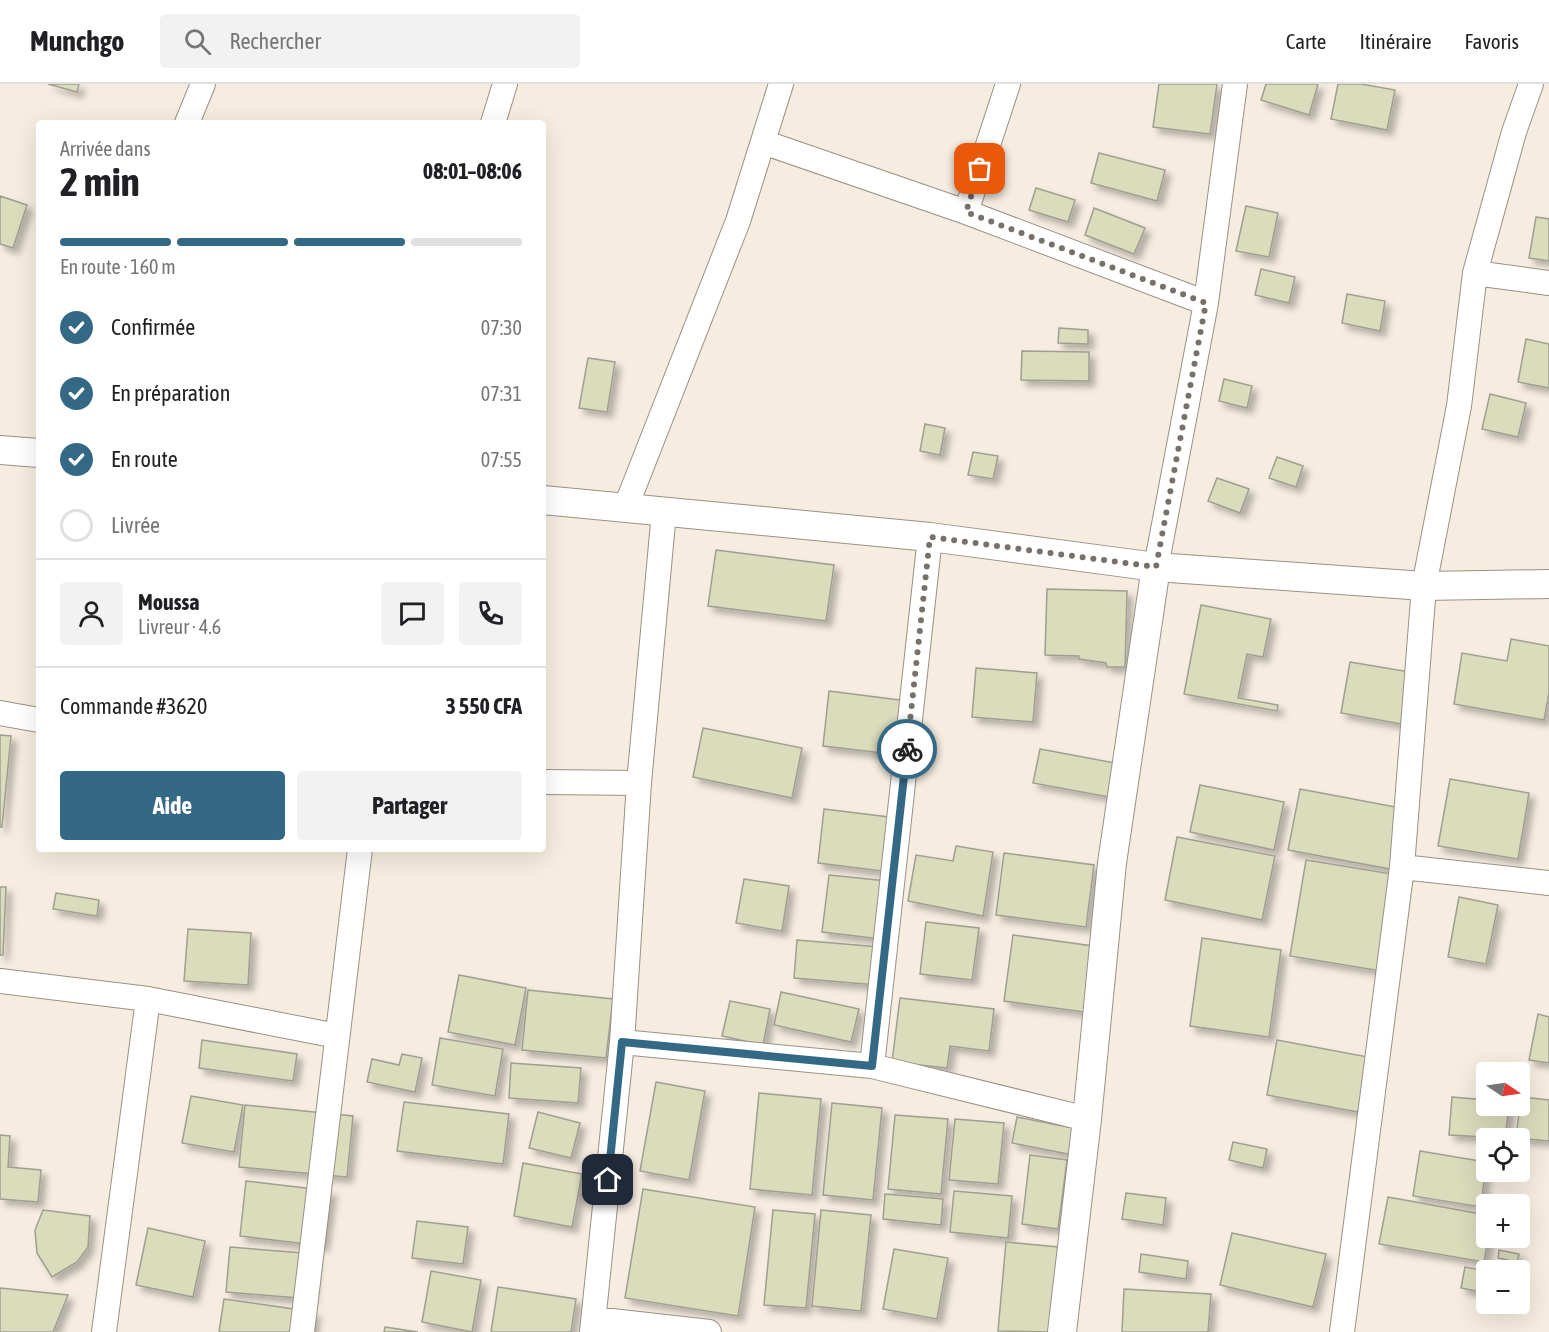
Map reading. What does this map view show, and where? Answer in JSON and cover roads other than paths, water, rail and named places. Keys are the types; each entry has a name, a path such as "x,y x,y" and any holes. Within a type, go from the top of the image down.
{"street":[{"path":"188,120 203,84"},
{"path":"494,120 506,84"},
{"path":"625,509 738,221 781,84"},
{"path":"966,212 1008,84"},
{"path":"1062,1332 1087,1119 1112,863 1156,567 1206,303 1235,84"},
{"path":"1342,1332 1402,867 1425,586 1459,406 1475,273 1514,132 1531,84"},
{"path":"762,142 966,212 1206,303"},
{"path":"1475,273 1549,283"},
{"path":"0,450 36,453"},
{"path":"546,500 930,537 1156,567 1425,586 1549,584"},
{"path":"664,512 639,783 622,1042 593,1325 709,1332"},
{"path":"872,1066 930,537"},
{"path":"0,713 36,719"},
{"path":"546,782 639,783"},
{"path":"302,1332 360,852"},
{"path":"1402,867 1549,883"},
{"path":"0,981 147,999 338,1036"},
{"path":"104,1332 147,999"},
{"path":"622,1042 872,1066 1087,1119"}]}
